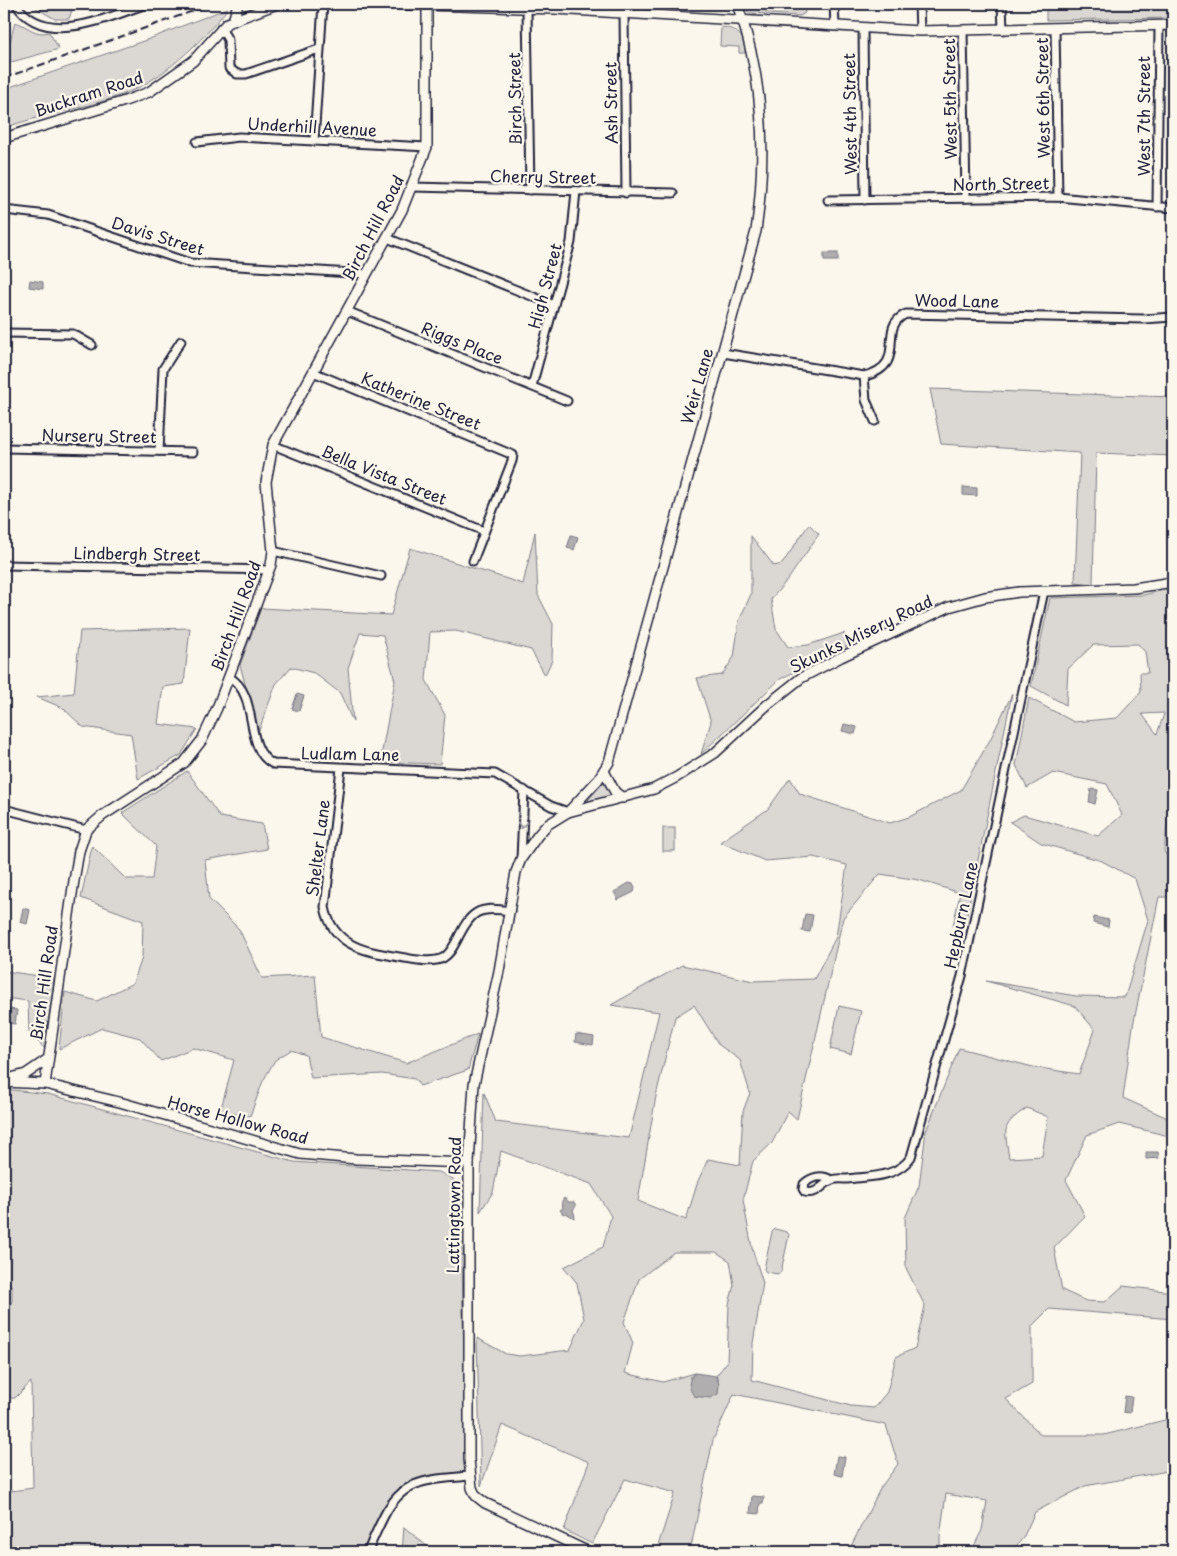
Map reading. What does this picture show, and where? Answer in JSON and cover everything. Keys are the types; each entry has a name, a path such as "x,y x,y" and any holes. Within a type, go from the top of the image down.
{"main road":[{"path":"233,21 238,4"},
{"name":"Buckram Road","path":"4,138 149,92 193,61 221,28 233,21 277,4"},
{"path":"392,4 527,8 920,31 1173,25"},
{"name":"Weir Lane","path":"568,812 604,771 617,737 756,231 762,177 763,130 758,86 737,4"},
{"name":"Birch Hill Road","path":"46,1084 48,1059 79,851 86,830 102,816 190,758 208,730 269,570 273,551 266,482 273,445 387,238 412,187 427,147 427,5"},
{"name":"Skunks Misery Road","path":"568,812 654,789 715,753 786,689 841,657 949,607 985,597 1019,592 1134,588 1173,582"},
{"path":"604,771 615,792 623,798"},
{"name":"Lattingtown Road","path":"568,812 538,834 521,859 516,872 510,911 474,1084 469,1163 467,1338 470,1476 472,1488 476,1496 485,1503 589,1552"},
{"name":"Birch Hill Road","path":"4,1081 26,1074 48,1059"},
{"name":"Horse Hollow Road","path":"4,1081 46,1084 300,1154 356,1159 469,1163"}],"street":[{"path":"16,4 19,9 45,25 63,28 107,18 146,4"},
{"path":"314,141 323,4"},
{"path":"834,4 835,26"},
{"path":"919,4 920,31"},
{"path":"1002,4 1003,30"},
{"name":"Birch Street","path":"527,8 530,190"},
{"name":"Ash Street","path":"624,13 626,192"},
{"name":"West 7th Street","path":"1157,207 1159,26"},
{"path":"221,28 228,40 229,68 237,74 246,74 319,49"},
{"name":"West 4th Street","path":"863,28 865,200"},
{"name":"West 6th Street","path":"1055,28 1058,197"},
{"name":"West 5th Street","path":"963,30 966,198"},
{"name":"Underhill Avenue","path":"197,142 239,137 427,147"},
{"name":"Cherry Street","path":"412,187 673,193"},
{"name":"High Street","path":"532,386 572,242 576,191"},
{"name":"North Street","path":"828,200 1058,197 1173,208"},
{"name":"Davis Street","path":"4,210 48,215 190,264 367,274"},
{"path":"387,238 554,305"},
{"name":"Riggs Place","path":"347,311 567,401"},
{"name":"Wood Lane","path":"864,376 879,372 885,367 890,358 893,328 898,319 906,314 1144,319 1173,317"},
{"path":"4,333 73,334 92,345"},
{"path":"159,451 163,369 181,341"},
{"path":"723,353 864,376 866,400 875,421"},
{"name":"Katherine Street","path":"313,372 511,453 512,461 484,531"},
{"name":"Bella Vista Street","path":"273,445 484,531"},
{"name":"Nursery Street","path":"4,448 193,452"},
{"path":"473,561 484,531"},
{"path":"273,551 381,576"},
{"name":"Lindbergh Street","path":"4,565 269,570"},
{"name":"Hepburn Lane","path":"831,1180 881,1175 895,1171 906,1164 911,1157 962,976 1044,592"},
{"name":"Ludlam Lane","path":"229,677 241,686 260,753 266,761 273,764 289,767 483,772 504,778 568,812"},
{"name":"Shelter Lane","path":"341,768 325,907 330,925 340,936 359,948 372,952 434,960 450,953 464,927 475,913 490,908 510,911"},
{"path":"521,859 524,790"},
{"path":"4,809 86,830"},
{"path":"368,1552 385,1514 399,1493 412,1485 432,1480 470,1476"}],"shaded area":[{"path":"29,4 74,4 69,19 55,19"},
{"path":"745,4 803,4 805,13 800,16 748,13"},
{"path":"1046,4 1173,4 1173,18 1046,20"},
{"path":"228,8 194,46 167,70 152,80 108,100 4,128 4,89 149,39"},
{"path":"15,22 35,32 49,32 59,49 4,64 4,44 10,42"},
{"path":"721,27 731,29 739,34 744,42 745,53 739,53 739,47 720,46"},
{"path":"824,253 838,253 838,261 824,261"},
{"path":"30,280 43,282 43,289 29,287"},
{"path":"930,389 1173,397 1173,456 1096,453 1093,584 1075,582 1080,453 941,444"},
{"path":"963,487 977,488 977,496 963,495"},
{"path":"809,524 819,534 789,578 771,599 776,629 788,647 808,645 844,633 849,645 780,679 701,754 711,722 697,678 722,675 734,657 739,621 751,594 751,536 774,566 782,564"},
{"path":"535,532 538,595 553,624 552,660 545,675 531,650 456,631 430,632 426,680 445,715 440,764 380,762 395,681 383,635 360,633 348,668 353,722 340,693 314,673 291,667 276,684 258,733 240,665 261,608 391,615 410,548 523,584"},
{"path":"571,535 578,537 574,550 567,548"},
{"path":"1173,588 1173,778 1164,851 1173,867 1173,897 1159,897 1133,1026 1123,1098 1172,1120 1173,1137 1119,1124 1087,1135 1066,1180 1085,1216 1054,1248 1062,1290 1086,1301 1105,1302 1123,1286 1173,1292 1173,1319 1049,1309 1032,1326 1032,1384 1006,1399 1041,1435 1104,1435 1173,1418 1173,1470 1085,1486 1035,1512 1023,1538 1011,1552 971,1552 982,1530 987,1501 946,1494 940,1536 940,1552 909,1552 908,1549 848,1552 881,1487 898,1464 886,1425 734,1394 713,1440 690,1552 656,1552 675,1493 625,1479 592,1544 564,1530 589,1462 502,1425 481,1486 477,1338 506,1354 520,1356 570,1350 584,1319 577,1283 564,1267 603,1247 611,1216 591,1184 501,1151 493,1192 480,1212 484,1093 496,1122 629,1138 659,1012 611,1005 682,965 753,981 814,979 836,937 847,865 813,857 765,861 720,842 768,809 790,778 800,794 890,823 909,817 961,790 990,740 1012,694 966,919 953,926 960,893 919,880 880,874 843,918 797,1119 788,1111 772,1143 753,1161 743,1200 752,1248 763,1283 753,1343 752,1380 851,1406 874,1408 887,1392 896,1357 915,1348 925,1306 906,1268 905,1218 919,1186 926,1131 959,1048 1033,1067 1079,1074 1095,1030 1075,1006 986,981 1076,996 1125,997 1148,920 1135,879 1102,861 1041,843 1010,822 1024,815 1098,836 1122,815 1107,784 1053,773 1027,788 1016,765 1029,698 1074,722 1117,718 1141,692 1140,673 1148,673 1145,652 1138,644 1093,645 1068,669 1066,705 1031,686 1050,598 1143,595","holes":["1164,713 1157,734 1142,714","694,1005 719,1045 740,1060 750,1093 743,1111 740,1165 708,1159 698,1181 686,1220 638,1201 656,1096 675,1017","1027,1108 1048,1117 1042,1156 1009,1158 1006,1128 1018,1114","674,1252 716,1252 730,1261 734,1285 729,1304 727,1362 716,1376 719,1380 689,1378 695,1373 663,1382 625,1373 633,1343 624,1322 639,1279"]},
{"path":"190,628 184,684 163,687 158,724 197,729 181,755 138,779 131,734 83,727 63,708 37,697 74,693 80,631"},
{"path":"297,694 304,696 299,711 292,709"},
{"path":"844,724 857,727 855,734 842,731"},
{"path":"187,771 220,817 262,824 267,849 205,860 209,899 239,929 262,978 315,975 321,1037 406,1063 478,1034 468,1070 420,1086 415,1079 382,1074 311,1078 306,1055 291,1050 275,1060 263,1081 250,1116 220,1112 234,1060 193,1048 161,1061 140,1038 102,1028 59,1049 65,992 97,1001 133,983 142,958 143,921 81,898 92,846 126,879 152,879 156,846 122,813"},
{"path":"603,783 613,796 588,801 588,800"},
{"path":"1091,789 1098,790 1095,804 1089,802"},
{"path":"663,828 675,828 675,851 663,851"},
{"path":"629,883 633,884 634,892 618,900 614,892"},
{"path":"23,908 30,910 27,924 20,922"},
{"path":"805,914 813,915 810,932 802,931"},
{"path":"1094,917 1109,920 1108,927 1093,923"},
{"path":"4,971 54,978 45,1049 29,1032 28,1001 4,998"},
{"path":"839,1006 861,1011 851,1054 830,1049"},
{"path":"9,1009 17,1010 15,1024 7,1023"},
{"path":"576,1034 594,1037 593,1045 575,1042"},
{"path":"4,1089 48,1094 294,1162 439,1172 453,1179 461,1203 466,1475 412,1483 398,1490 390,1499 364,1552 4,1552 4,1488 11,1491 33,1488 31,1382 15,1398 4,1398 4,1322 12,1301 12,1286 4,1282"},
{"path":"1146,1152 1158,1152 1159,1158 1146,1159"},
{"path":"564,1198 569,1202 574,1202 576,1206 573,1210 574,1218 566,1213 563,1214 560,1210 563,1208 562,1201"},
{"path":"775,1229 787,1232 789,1235 781,1272 778,1274 766,1272 764,1269 772,1232"},
{"path":"695,1373 716,1376 719,1384 718,1394 710,1398 694,1396 689,1384"},
{"path":"1125,1396 1132,1397 1130,1413 1123,1412"},
{"path":"837,1456 845,1457 842,1476 834,1474"},
{"path":"752,1496 764,1497 763,1503 760,1503 759,1514 750,1513"},
{"path":"404,1527 434,1552 402,1552"}],"railway":[{"path":"4,78 213,4"}]}
